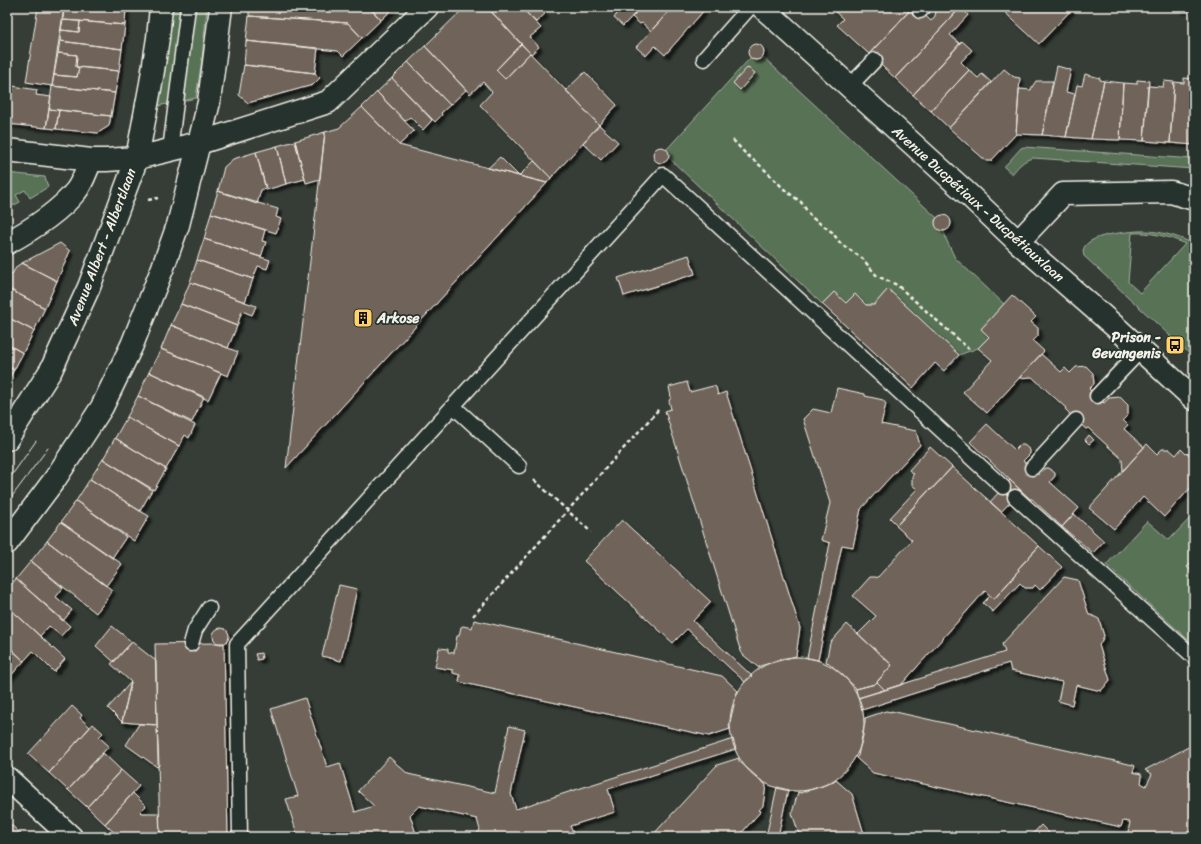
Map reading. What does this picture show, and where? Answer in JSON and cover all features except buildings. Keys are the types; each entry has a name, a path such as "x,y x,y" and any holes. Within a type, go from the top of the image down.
{"street":[{"name":"Avenue Albert - Albertlaan","path":"7,439 51,370 77,314 89,287 137,158 151,83 161,7"},
{"path":"7,543 55,479 102,407 132,344 163,267 178,225 209,102 221,7"},
{"name":"Avenue Albert - Albertlaan","path":"137,158 199,143 328,102 428,7"},
{"name":"Avenue Ducpétiaux - Ducpétiauxlaan","path":"762,7 849,88 970,196 1018,242 1141,350 1194,399"},
{"path":"7,150 91,160 137,158"},
{"path":"7,242 23,234 52,214 77,190 91,160"},
{"path":"1018,242 1062,194 1170,192 1194,199"},
{"path":"7,778 71,837"}],"lane":[{"path":"170,150 188,7"},
{"path":"704,60 750,7"},
{"path":"849,88 875,60"},
{"path":"240,837 237,644 663,175 1003,487"},
{"path":"1097,396 1141,350"},
{"path":"453,406 519,466"},
{"path":"1032,468 1076,420"},
{"path":"1015,497 1194,657"},
{"path":"191,644 195,630 209,608"}],"path":[{"path":"733,140 745,153 786,190 802,202 811,217 832,232 841,244 862,258 877,276 897,285 969,349"},
{"path":"145,201 160,197"},
{"path":"473,616 659,409"},
{"path":"519,466 591,532"}],"green space":[{"path":"168,7 182,7 169,104 154,106"},
{"path":"193,7 207,7 202,59 196,98 182,101"},
{"path":"762,56 937,218 935,220 936,226 940,230 944,230 946,239 955,258 1004,304 981,329 989,337 978,348 959,355 888,289 874,305 866,305 855,294 846,303 822,304 669,158 666,150 751,57 753,60 759,59"},
{"path":"1021,148 1194,159 1194,169 1033,158 1024,162 1012,174 1004,167"},
{"path":"7,173 45,177 48,187 30,198 25,190 16,195 20,202 7,209"},
{"path":"1145,231 1160,233 1181,238 1194,244 1194,271 1190,282 1194,289 1194,358 1084,256 1084,249 1087,243 1094,239 1114,234","holes":["1132,233 1159,235 1185,244 1140,293 1128,282"]},
{"path":"1194,514 1194,645 1106,565 1147,521 1169,540"}],"tram line":[{"path":"7,482 36,441"},
{"path":"7,503 48,448"}],"place":[{"name":"Arkose","path":"363,318"},
{"name":"Prison - Gevangenis","path":"1175,345"}]}
